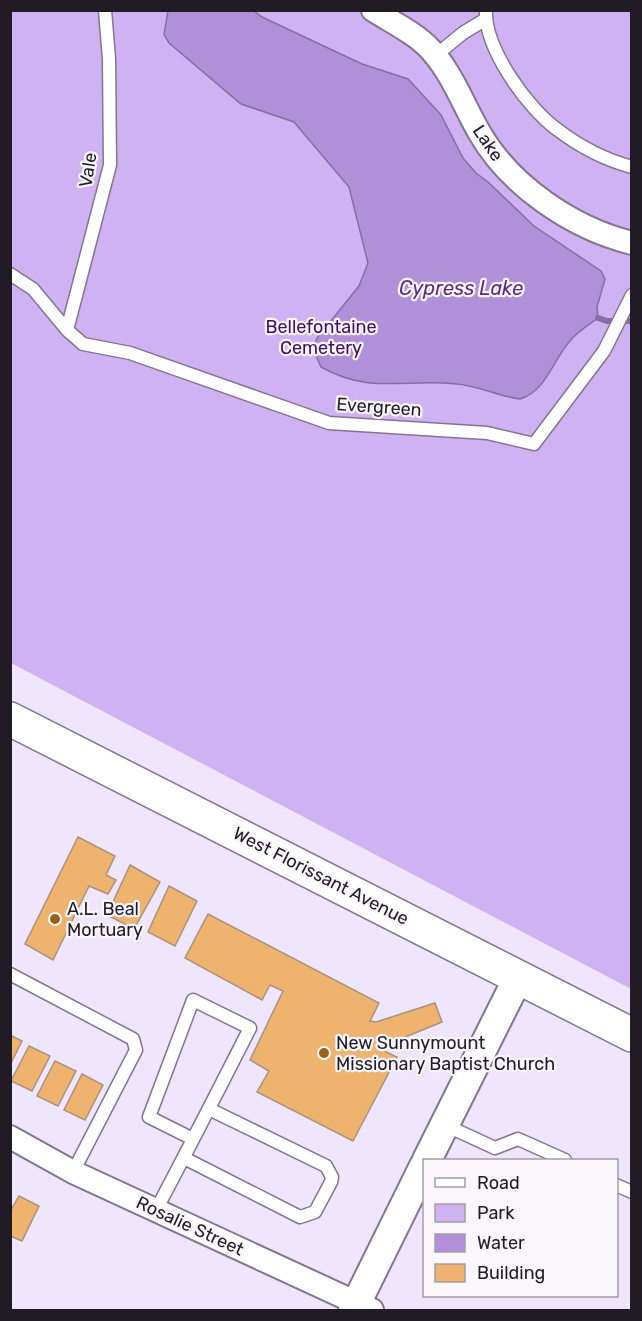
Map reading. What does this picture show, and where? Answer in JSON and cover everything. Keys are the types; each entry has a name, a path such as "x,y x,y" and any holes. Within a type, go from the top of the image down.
{"main road":[{"name":"West Florissant Avenue","path":"10,719 632,1035"}],"street":[{"name":"Lake","path":"373,10 401,27 446,68 480,134 506,169 544,201 574,221 632,243"},
{"path":"428,1159 519,976"},
{"name":"Rosalie Street","path":"10,1137 73,1172 361,1308"},
{"path":"361,1308 423,1168"}],"lane":[{"name":"Vale","path":"66,330 110,165 110,59 105,10"},
{"path":"435,56 486,15 495,47 520,92 557,130 614,162 632,167"},
{"name":"Evergreen","path":"10,274 33,289 66,330 82,344 130,353 329,423 487,433 534,444 604,351 632,295"},
{"path":"10,974 133,1039 136,1050 73,1172"},
{"path":"156,1210 184,1158 250,1028 193,1000 148,1117 193,1139"},
{"path":"184,1158 300,1217 315,1212 332,1182 326,1166 209,1109"},
{"path":"445,1125 495,1148 518,1139 561,1159"},
{"path":"618,1186 632,1192"}],"green space":[{"name":"Bellefontaine Cemetery","path":"10,11 631,11 631,989 11,663"}],"water":[{"name":"Cypress Lake","path":"168,11 254,11 262,17 362,64 408,79 441,115 463,158 476,173 534,226 601,271 605,279 597,307 598,318 569,342 536,390 520,399 457,384 388,384 356,381 321,367 313,349 317,338 359,286 368,263 349,187 294,122 241,104 169,43 164,34"}],"building":[{"name":"A.L. Beal Mortuary","path":"78,837 115,856 106,875 116,880 108,894 89,886 53,960 25,944"},
{"path":"130,865 160,882 134,929 107,915"},
{"path":"169,886 197,901 175,946 148,932"},
{"path":"208,914 379,1003 370,1021 376,1022 435,1003 442,1022 378,1048 397,1057 353,1141 257,1092 269,1071 250,1060 283,991 270,985 262,1000 185,958"},
{"path":"10,1035 22,1041 10,1065"},
{"path":"29,1046 50,1056 32,1091 11,1081"},
{"path":"55,1061 76,1071 58,1106 37,1096"},
{"path":"82,1074 103,1085 85,1120 64,1110"},
{"path":"19,1196 39,1206 22,1241 10,1236 10,1212"}],"waterway":[{"path":"598,318 607,321 632,321"}],"place":[{"name":"A.L. Beal Mortuary","path":"55,919"},
{"name":"New Sunnymount Missionary Baptist Church","path":"324,1053"}]}
